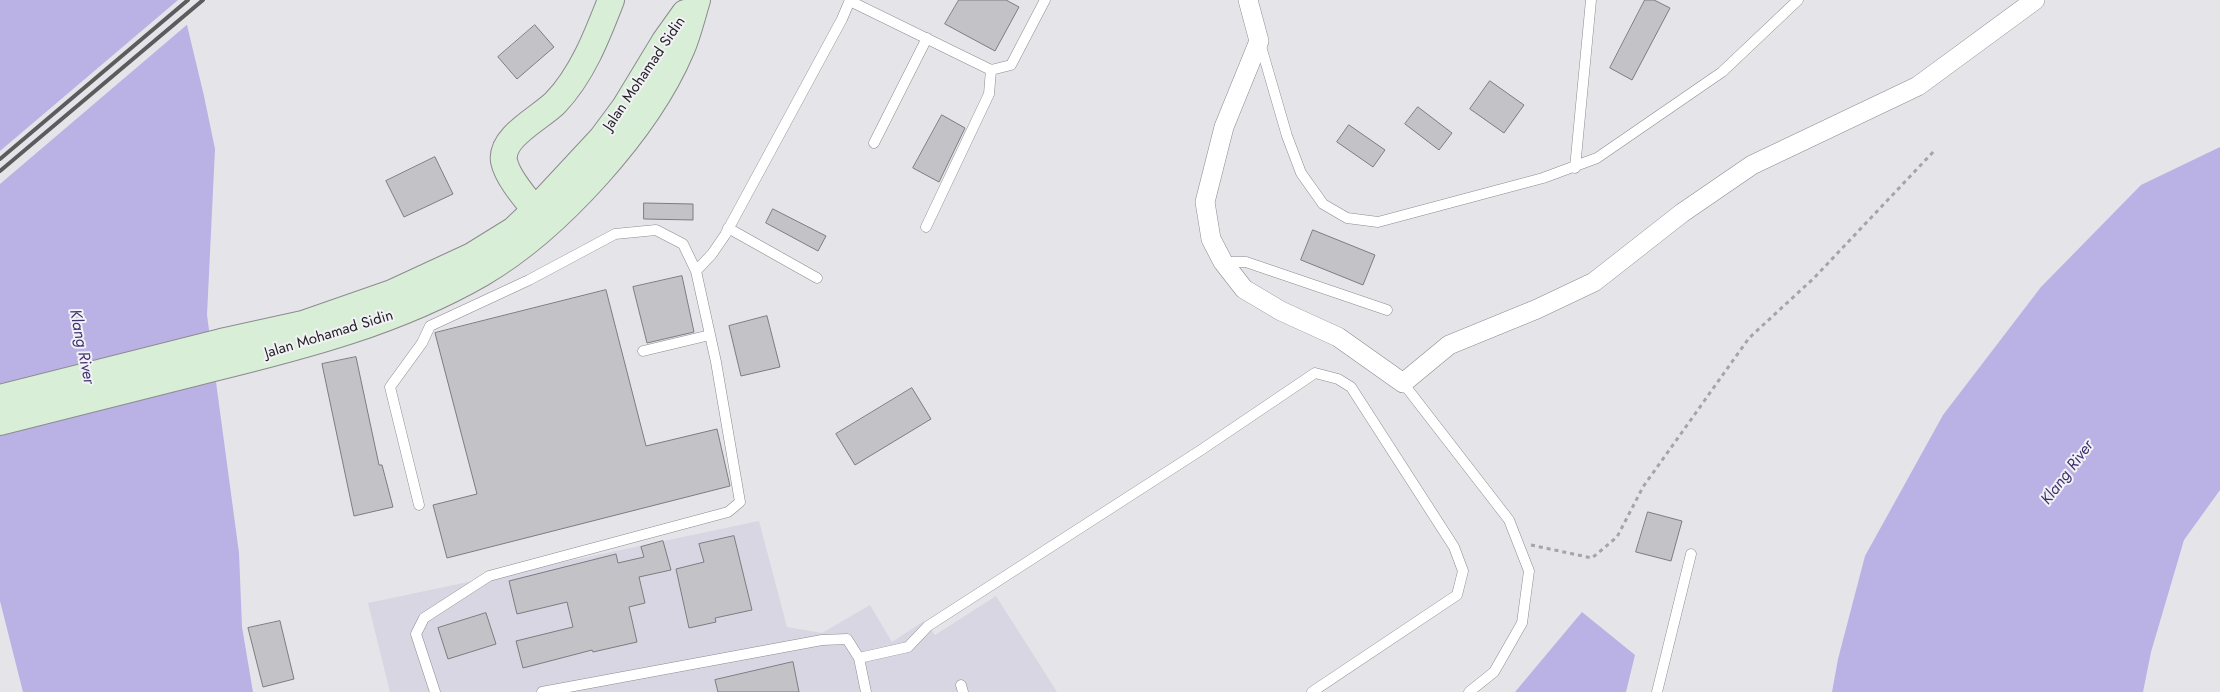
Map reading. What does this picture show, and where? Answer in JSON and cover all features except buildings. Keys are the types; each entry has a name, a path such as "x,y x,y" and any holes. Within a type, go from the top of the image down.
{"main road":[{"path":"541,217 511,178 504,160 505,150 510,140 555,103 575,77 595,40 611,0"},
{"name":"Jalan Mohamad Sidin","path":"0,398 221,342 302,324 361,316 435,297 483,272 524,244 541,217 602,138 644,78 665,41 696,0"},
{"name":"Jalan Mohamad Sidin","path":"0,422 309,344 361,316"}],"street":[{"path":"1248,0 1260,41 1224,126 1205,202 1211,238 1222,262 1244,289 1281,312 1338,337 1404,383 1448,344 1537,309 1594,282 1682,212 1752,165 1918,86 2035,0"}],"lane":[{"path":"696,271 712,254 728,228 837,28 850,0 991,70 1012,65 1045,0"},
{"path":"1575,168 1591,0"},
{"path":"1260,41 1287,136 1301,174 1323,204 1347,218 1378,222 1496,192 1575,168 1598,158 1722,72 1798,0"},
{"path":"874,143 927,38"},
{"path":"926,227 990,94 991,70"},
{"path":"728,228 817,278"},
{"path":"419,505 390,387 422,343 430,326 529,280 615,234 656,230 683,244 696,271 710,335 740,502 728,512 489,576 424,618 416,634 435,692"},
{"path":"1222,262 1246,262 1387,310"},
{"path":"643,351 710,335"},
{"path":"858,658 908,647 928,626 1201,450 1315,373 1338,379 1351,387 1454,547 1463,572 1457,595 1312,692"},
{"path":"1404,383 1509,520 1529,570 1522,622 1494,672 1469,692"},
{"path":"1657,692 1692,554"},
{"path":"542,692 822,640 847,638 858,658 866,692"}],"path":[{"path":"1518,542 1592,558 1618,536 1644,487 1748,338 1814,278 1935,150"}],"shaded area":[{"path":"759,521 787,627 822,633 870,605 892,642 924,621 935,635 996,596 1057,692 390,692 368,603"}],"water":[{"name":"Klang River","path":"0,0 181,0 215,149 207,315 239,553 242,627 253,692 23,692 0,601"},
{"name":"Klang River","path":"2220,147 2220,490 2184,540 2151,652 2143,692 1832,692 1838,659 1865,556 1943,415 2041,287 2141,185"},
{"path":"1582,612 1635,655 1626,692 1515,692"}],"pier":[{"path":"178,0 184,0 189,23 0,184 0,151"}],"railway":[{"path":"0,159 188,0"},
{"path":"0,171 203,0"}]}
